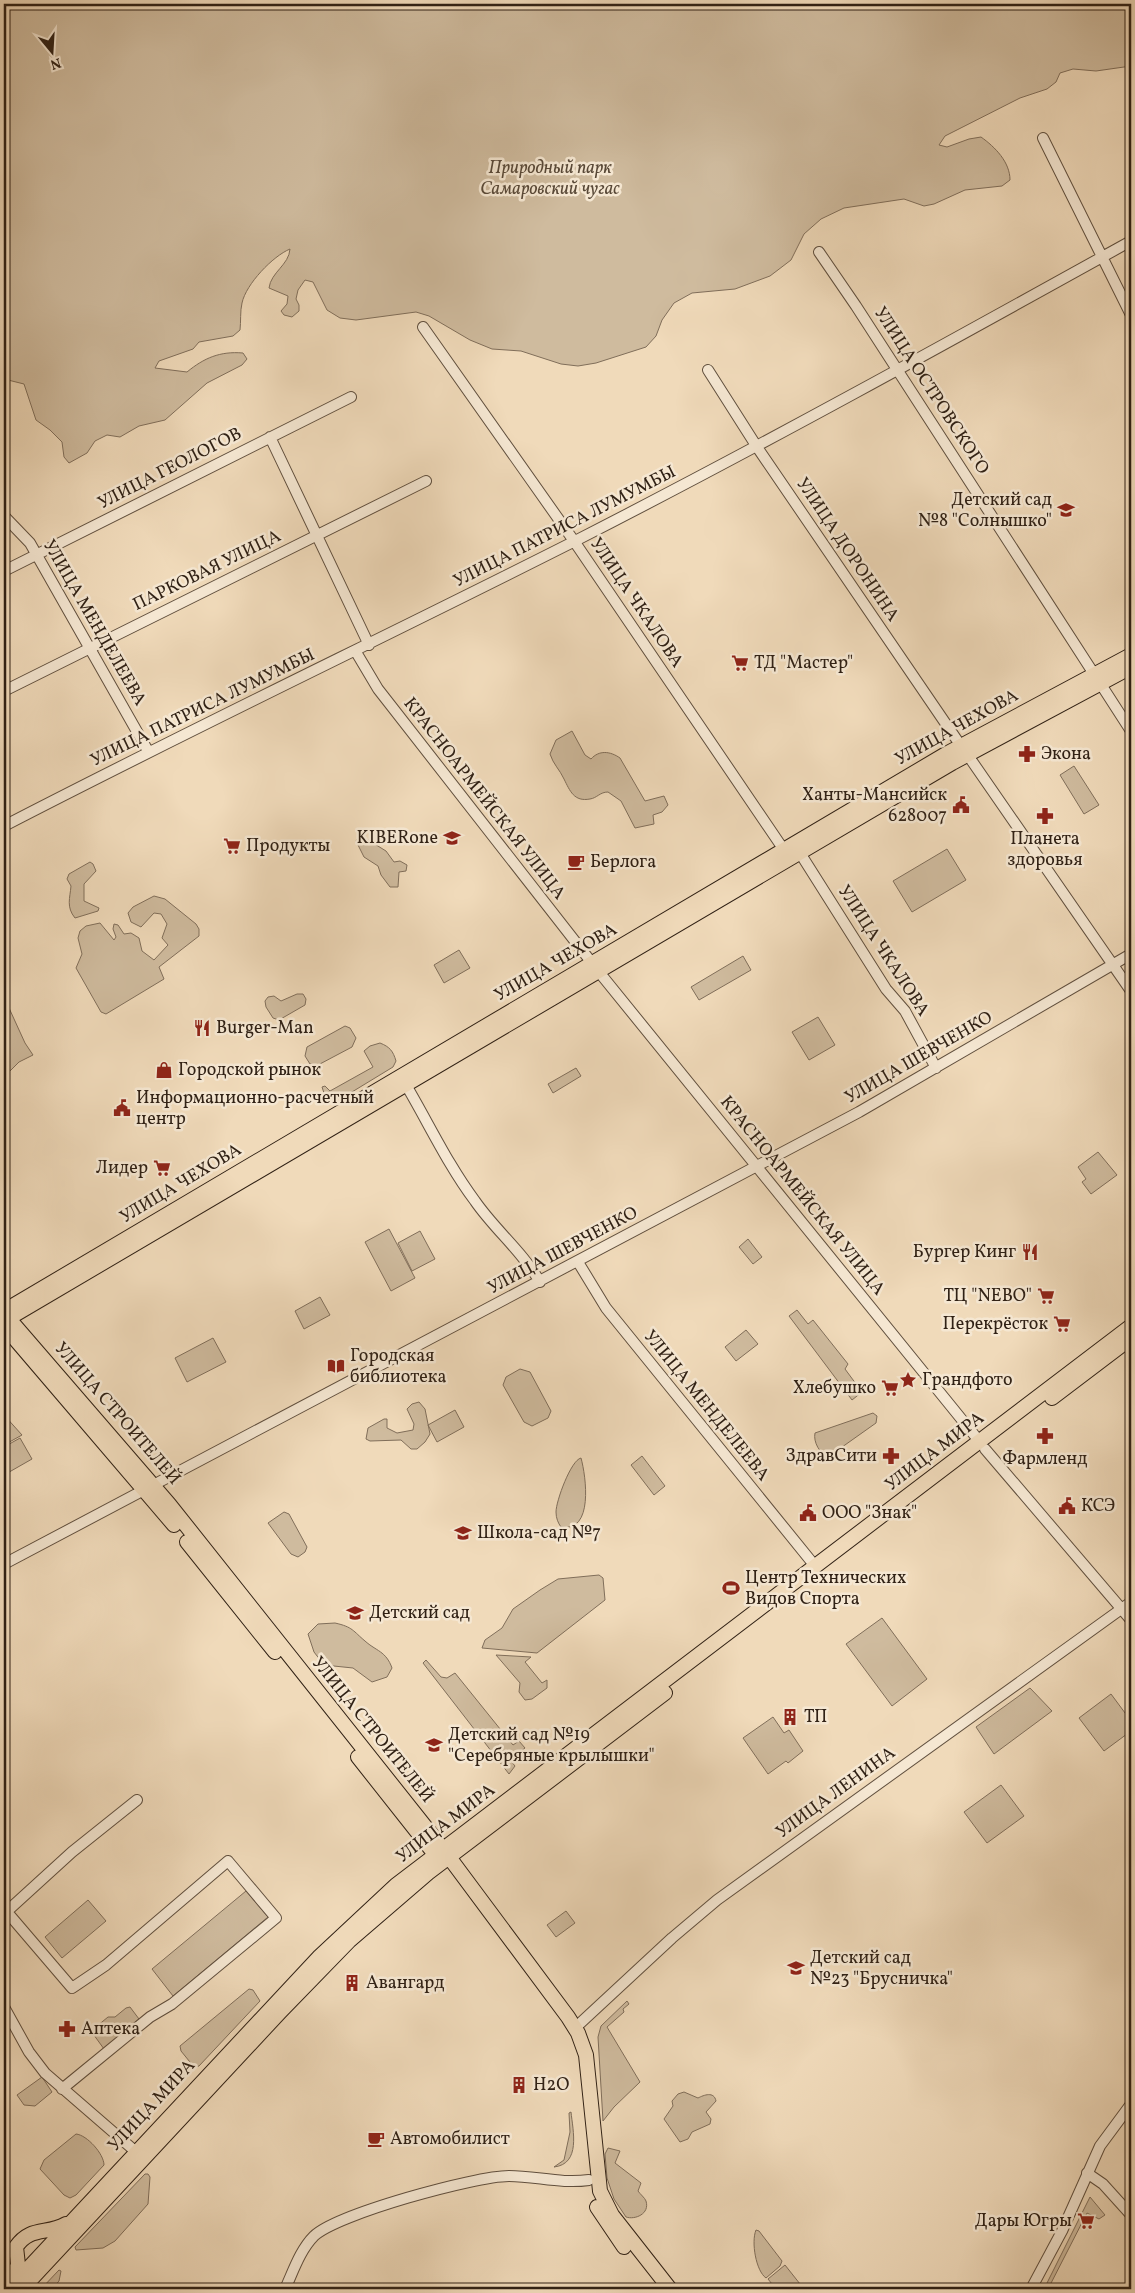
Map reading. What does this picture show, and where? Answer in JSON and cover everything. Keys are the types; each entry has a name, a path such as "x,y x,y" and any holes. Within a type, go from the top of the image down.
{"main road":[{"name":"УЛИЦА ЧЕХОВА","path":"596,968 784,850 1097,679 1131,655"},
{"name":"УЛИЦА ЧЕХОВА","path":"1097,679 1131,667"},
{"name":"УЛИЦА ЧЕХОВА","path":"5,1318 596,968 800,853 964,750"},
{"path":"784,850 800,853"},
{"name":"УЛИЦА СТРОИТЕЛЕЙ","path":"5,1318 149,1487 442,1856 583,2046 587,2066 595,2203 603,2219 658,2289"},
{"name":"УЛИЦА МИРА","path":"22,2289 139,2155 320,1956 367,1910 442,1856 982,1445 1131,1326"},
{"name":"УЛИЦА МИРА","path":"982,1445 1131,1338"},
{"name":"УЛИЦА МИРА","path":"9,2289 73,2220 139,2155"},
{"name":"УЛИЦА СТРОИТЕЛЕЙ","path":"593,2179 612,2215 670,2289"},
{"path":"4,2289 17,2268 16,2247 27,2235 52,2230 73,2220"},
{"path":"17,2256 29,2267 36,2270 44,2266"}],"street":[{"path":"1043,138 1131,315"},
{"name":"УЛИЦА ПАТРИСА ЛУМУМБЫ","path":"4,826 148,751 356,652 757,447 1131,241"},
{"name":"УЛИЦА ОСТРОВСКОГО","path":"819,252 1131,732"},
{"name":"УЛИЦА ЧКАЛОВА","path":"423,327 574,541 784,850"},
{"name":"УЛИЦА ДОРОНИНА","path":"708,370 757,447 1131,991"},
{"name":"УЛИЦА ГЕОЛОГОВ","path":"4,571 351,397"},
{"path":"270,437 368,645"},
{"name":"ПАРКОВАЯ УЛИЦА","path":"4,691 426,481"},
{"name":"УЛИЦА МЕНДЕЛЕЕВА","path":"4,516 22,532 37,555 148,751"},
{"name":"КРАСНОАРМЕЙСКАЯ УЛИЦА","path":"356,652 390,704 596,968 982,1445 1131,1620"},
{"name":"УЛИЦА ЧКАЛОВА","path":"800,853 886,989 905,1011 936,1068"},
{"name":"УЛИЦА ШЕВЧЕНКО","path":"4,1564 757,1166 936,1068 1131,954"},
{"path":"404,1081 468,1192 491,1222 526,1259 540,1282"},
{"name":"УЛИЦА МЕНДЕЛЕЕВА","path":"578,1262 606,1308 818,1570"},
{"name":"УЛИЦА ЛЕНИНА","path":"572,2030 672,1938 717,1900 1131,1602"},
{"path":"62,2089 150,2017 172,2004 276,1918 228,1861 106,1965 72,1988 5,1913 72,1852 137,1800"},
{"path":"4,2007 29,2052 45,2074 139,2155"},
{"path":"1031,2289 1062,2230 1106,2135 1131,2104"},
{"path":"1087,2173 1103,2184 1131,2215"},
{"path":"285,2289 309,2243 322,2230 340,2221 479,2179 510,2176 560,2182 593,2179"}],"green space":[{"name":"Природный парк Самаровский чугас","path":"4,4 1131,4 1131,66 1096,71 1073,69 1060,73 1056,82 1047,89 1020,98 945,136 939,145 947,147 981,137 991,145 1005,161 1009,173 1010,180 1002,186 965,190 934,204 924,206 904,199 844,208 821,219 804,234 791,260 770,276 735,289 692,293 674,303 662,320 656,336 646,347 596,363 578,366 561,364 521,351 492,349 470,340 429,316 416,312 356,320 340,318 327,310 313,282 305,280 298,290 296,299 299,311 292,317 284,315 281,311 287,304 288,296 269,288 273,277 287,260 290,249 268,264 254,279 242,303 240,330 233,336 199,342 193,349 159,361 155,368 187,372 213,356 227,353 243,353 247,359 242,365 207,383 165,420 139,426 120,437 107,435 95,441 87,453 69,463 64,457 62,442 36,420 24,384 4,379"},
{"path":"572,731 585,755 591,759 605,752 620,758 645,801 664,796 668,805 662,812 653,815 654,824 635,828 621,801 608,792 585,799 580,799 573,795 550,754 556,740"},
{"path":"1074,766 1099,805 1084,814 1060,775"},
{"path":"360,835 386,851 394,862 400,861 407,865 406,871 399,872 398,887 390,887 381,875 378,866 364,857 356,841"},
{"path":"947,849 966,880 912,912 893,881"},
{"path":"90,862 96,871 84,884 84,901 99,908 98,911 75,918 70,910 71,886 67,879 69,874"},
{"path":"154,896 165,899 196,924 199,929 199,936 159,967 164,979 106,1014 101,1012 76,968 82,954 78,938 80,931 86,926 100,923 114,940 116,937 113,929 114,924 118,925 124,934 131,933 139,938 142,951 154,960 168,945 162,938 167,924 161,914 154,913 141,927 131,922 128,913 133,907"},
{"path":"459,950 470,968 444,983 434,965"},
{"path":"743,956 751,970 699,1000 691,987"},
{"path":"297,994 303,994 306,999 305,1005 279,1020 273,1018 266,1007 265,1001 268,997 274,996 281,1001"},
{"path":"4,997 25,1043 33,1055 19,1062 10,1071 4,1058"},
{"path":"818,1017 835,1045 809,1060 792,1032"},
{"path":"345,1026 350,1028 356,1038 352,1047 318,1065 310,1064 305,1056 307,1047"},
{"path":"380,1043 392,1052 396,1061 393,1067 347,1095 333,1100 324,1093 322,1087 325,1086 330,1091 373,1067 364,1051 370,1046"},
{"path":"576,1068 581,1076 553,1093 548,1084"},
{"path":"1098,1152 1117,1175 1091,1194 1082,1182 1086,1179 1078,1167"},
{"path":"389,1229 415,1278 391,1291 365,1242"},
{"path":"420,1231 435,1259 412,1271 398,1243"},
{"path":"748,1239 762,1257 753,1264 739,1247"},
{"path":"320,1297 330,1315 304,1329 295,1311"},
{"path":"797,1310 808,1324 813,1320 848,1364 845,1369 862,1392 852,1400 789,1316"},
{"path":"746,1330 758,1344 736,1361 725,1347"},
{"path":"213,1338 226,1362 187,1382 175,1358"},
{"path":"520,1369 530,1372 551,1411 548,1418 532,1426 524,1422 503,1385 506,1377"},
{"path":"419,1402 425,1409 430,1434 417,1449 411,1449 401,1440 370,1441 366,1439 368,1428 384,1419 387,1419 387,1428 397,1433 413,1430 414,1424 407,1409 412,1404"},
{"path":"455,1410 464,1427 437,1442 428,1425"},
{"path":"873,1413 877,1416 876,1423 828,1457 816,1444 815,1433"},
{"path":"4,1415 22,1435 4,1445"},
{"path":"20,1438 32,1459 4,1475 4,1447"},
{"path":"642,1456 665,1486 654,1495 631,1465"},
{"path":"581,1458 586,1489 583,1513 579,1521 572,1526 561,1527 556,1514 558,1499 569,1473 577,1460"},
{"path":"284,1512 289,1514 307,1547 305,1552 298,1557 291,1554 268,1523"},
{"path":"599,1575 603,1578 605,1600 537,1653 482,1648 485,1640 502,1628 513,1609 540,1590 558,1579"},
{"path":"882,1618 927,1679 892,1706 846,1644"},
{"path":"335,1623 352,1630 387,1658 392,1668 387,1677 372,1682 353,1668 324,1665 314,1652 308,1634 318,1624"},
{"path":"496,1655 531,1657 525,1662 542,1683 547,1680 547,1688 532,1699 525,1700 519,1692 520,1683"},
{"path":"426,1660 441,1677 447,1678 455,1673 513,1745 519,1741 525,1748 510,1760 515,1766 509,1774 423,1663"},
{"path":"1030,1688 1052,1711 994,1754 976,1727"},
{"path":"1111,1694 1131,1721 1131,1731 1104,1751 1079,1718"},
{"path":"773,1717 784,1733 789,1730 803,1751 788,1763 786,1761 768,1774 743,1738"},
{"path":"1001,1785 1024,1816 987,1843 964,1812"},
{"path":"246,1891 268,1917 173,1996 152,1969"},
{"path":"88,1900 106,1921 62,1958 45,1937"},
{"path":"566,1911 575,1923 556,1937 547,1925"},
{"path":"249,1989 253,1990 260,2001 199,2066 194,2067 181,2051 180,2046"},
{"path":"627,2001 629,2004 623,2009 624,2012 607,2027 640,2082 614,2107 603,2121 598,2037 601,2026"},
{"path":"130,2007 139,2019 104,2049 91,2031 108,2017 115,2017"},
{"path":"42,2077 52,2092 35,2106 24,2105 17,2095"},
{"path":"684,2092 698,2098 711,2095 716,2101 706,2112 711,2119 710,2124 692,2132 688,2139 680,2142 664,2119 673,2106 672,2101 678,2094"},
{"path":"571,2112 574,2137 572,2153 563,2165 554,2167 564,2160 570,2132 569,2113"},
{"path":"76,2134 85,2138 94,2146 101,2156 104,2165 76,2195 70,2198 64,2195 40,2169 44,2160"},
{"path":"608,2148 620,2151 615,2163 641,2183 638,2191 647,2206 644,2213 637,2217 626,2217 614,2199 607,2178 605,2154"},
{"path":"145,2174 148,2174 150,2177 148,2204 115,2241 103,2248 76,2250 75,2247"},
{"path":"1090,2197 1105,2215 1099,2219 1087,2213 1048,2289 1044,2289"},
{"path":"756,2230 759,2231 782,2261 780,2266 766,2278 762,2274 755,2256 754,2242"},
{"path":"785,2265 804,2289 776,2289 768,2279"},
{"path":"59,2270 61,2271 59,2281 52,2289 41,2289"}],"place":[{"name":"Детский сад №8 \"Солнышко\"","path":"1066,510"},
{"name":"ТД \"Мастер\"","path":"740,663"},
{"name":"Экона","path":"1027,754"},
{"name":"Ханты-Мансийск 628007","path":"961,805"},
{"name":"Планета здоровья","path":"1045,816"},
{"name":"KIBERone","path":"452,838"},
{"name":"Продукты","path":"232,846"},
{"name":"Берлога","path":"576,862"},
{"name":"Burger-Man","path":"202,1028"},
{"name":"Городской рынок","path":"164,1070"},
{"name":"Информационно-расчетный центр","path":"122,1108"},
{"name":"Лидер","path":"162,1168"},
{"name":"Бургер Кинг","path":"1030,1252"},
{"name":"ТЦ \"NEBO\"","path":"1046,1296"},
{"name":"Перекрёсток","path":"1062,1324"},
{"name":"Городская библиотека","path":"336,1366"},
{"name":"Грандфото","path":"908,1380"},
{"name":"Хлебушко","path":"890,1388"},
{"name":"Фармленд","path":"1045,1436"},
{"name":"ЗдравСити","path":"891,1456"},
{"name":"КСЭ","path":"1067,1506"},
{"name":"ООО \"Знак\"","path":"808,1513"},
{"name":"Школа-сад №7","path":"463,1533"},
{"name":"Центр Технических Видов Спорта","path":"731,1588"},
{"name":"Детский сад","path":"355,1613"},
{"name":"ТП","path":"790,1717"},
{"name":"Детский сад №19 \"Серебряные крылышки\"","path":"434,1745"},
{"name":"Детский сад №23 \"Брусничка\"","path":"796,1968"},
{"name":"Авангард","path":"352,1983"},
{"name":"Аптека","path":"67,2029"},
{"name":"H2O","path":"519,2085"},
{"name":"Автомобилист","path":"376,2139"},
{"name":"Дары Югры","path":"1086,2221"}]}
